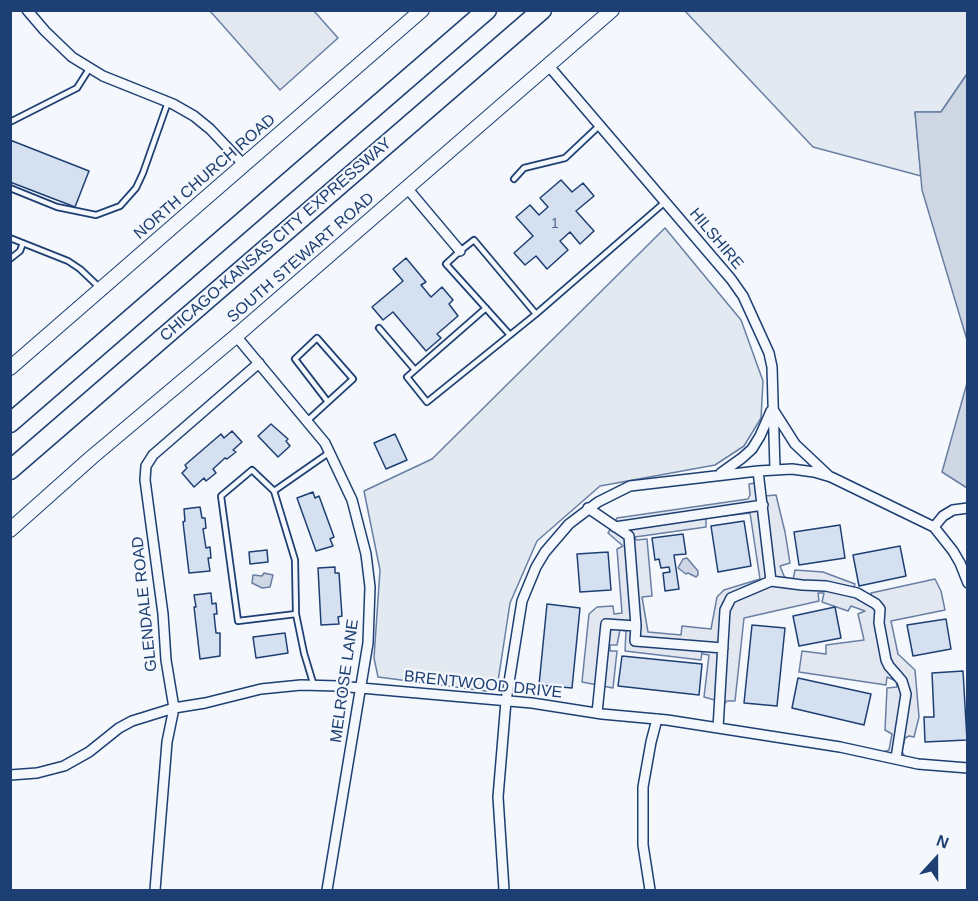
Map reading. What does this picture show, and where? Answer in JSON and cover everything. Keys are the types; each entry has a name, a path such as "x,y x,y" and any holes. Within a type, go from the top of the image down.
{"highway":[{"path":"10,423 487,10"},
{"name":"CHICAGO-KANSAS CITY EXPRESSWAY","path":"10,470 542,10"}],"street":[{"path":"27,10 72,57 89,69 168,102 194,116 210,129 244,165"},
{"name":"NORTH CHURCH ROAD","path":"10,368 422,10"},
{"name":"SOUTH STEWART ROAD","path":"10,531 92,457 236,336 612,10"},
{"name":"HILSHIRE","path":"548,65 731,279 753,316 769,353 772,368 775,470"},
{"path":"407,188 460,251"},
{"name":"MELROSE LANE","path":"236,336 330,452 352,500 366,554 370,610 368,643 327,891"},
{"name":"GLENDALE ROAD","path":"155,891 167,742 174,708 166,660 146,466 153,454 259,363"},
{"path":"718,475 752,449 772,408"},
{"path":"772,408 795,444 831,477"},
{"path":"504,891 498,797 506,701 518,619 528,584 540,560 556,537 588,508 630,486 792,469 831,477 934,527 953,551 968,583"},
{"path":"758,471 771,581"},
{"path":"615,527 763,505"},
{"path":"588,508 629,536 636,626 635,641 723,648"},
{"path":"934,527 943,516 953,510 968,508"},
{"path":"717,728 725,610 731,598 771,581 842,588 876,604 880,609 879,623 886,660 902,681 906,694 896,758"},
{"path":"597,713 606,624 636,626"},
{"name":"BRENTWOOD DRIVE","path":"10,776 44,772 64,766 83,756 119,728 132,721 174,708 205,704 261,689 314,686 506,701 657,719 840,747 918,764 968,768"},
{"path":"650,891 643,845 643,787 648,753 657,719"}],"lane":[{"path":"10,122 77,88 89,69"},
{"path":"10,188 57,207 96,215 120,206 136,188 143,173 168,102"},
{"path":"514,179 524,168 565,158 600,125"},
{"path":"486,308 407,377 427,402 536,314 665,202"},
{"path":"10,238 68,261 102,290"},
{"path":"510,335 446,264 460,251 474,240 536,314"},
{"path":"10,259 20,251 23,243"},
{"path":"379,328 415,370"},
{"path":"307,421 328,402 353,379 317,338 295,359 328,402"},
{"path":"274,491 330,452"},
{"path":"296,614 238,621 221,496 252,470 274,491 295,560 296,614 314,686"}],"shaded area":[{"path":"210,11 314,11 338,38 280,90"},
{"path":"685,11 967,11 967,74 941,112 915,112 921,176 813,147"},
{"path":"967,74 967,340 922,190 915,112 941,112"},
{"path":"665,228 741,320 763,381 761,418 744,446 715,465 600,486 537,541 510,603 497,688 486,691 378,677 374,658 380,570 364,491 432,459"},
{"path":"967,383 967,488 942,472"},
{"path":"755,483 765,496 776,495 790,563 780,566 787,578 793,580 795,570 823,572 855,584 853,590 872,598 871,593 935,579 941,591 945,610 891,621 898,654 915,670 919,717 914,737 905,738 902,751 905,757 884,752 889,750 892,734 885,730 887,688 897,687 896,681 887,677 886,685 799,672 802,651 826,654 826,645 864,640 858,614 865,611 851,606 848,611 822,602 824,593 818,593 819,601 744,618 735,701 725,703 704,697 709,655 702,652 701,660 625,651 626,631 620,630 617,645 610,645 610,651 617,651 613,688 582,682 589,614 597,607 613,606 614,614 622,613 617,549 623,546 608,533 617,518 748,499 749,484","holes":["750,513 760,579 724,590 717,597 711,629 682,626 681,635 648,632 642,597 652,596 647,539 636,540 635,537 706,527 706,518"]},
{"path":"687,558 698,571 696,577 678,568 683,559"},
{"path":"264,573 273,575 270,587 262,588 252,583 253,575 262,576"}],"building":[{"path":"10,140 89,171 75,207 10,182"},
{"path":"561,180 572,192 583,183 594,196 576,211 594,231 580,244 570,232 560,241 568,250 547,269 536,256 525,265 514,253 533,236 516,217 530,205 539,215 548,207 540,198"},
{"path":"406,258 426,282 421,285 431,297 442,287 453,300 449,304 458,316 437,334 441,338 426,351 393,312 383,320 372,307 403,281 393,269"},
{"path":"271,424 288,439 286,441 290,446 278,457 258,436"},
{"path":"232,431 242,442 233,450 236,452 213,469 216,473 206,481 204,478 194,487 182,473 187,468 185,465 221,434 224,438"},
{"path":"395,434 407,460 386,469 374,443"},
{"path":"313,492 315,498 319,496 334,537 330,539 333,546 316,551 297,498"},
{"path":"200,507 202,518 205,518 206,528 203,529 206,548 210,547 211,558 208,558 210,571 189,573 183,522 185,521 184,509"},
{"path":"744,521 751,566 718,572 711,526"},
{"path":"840,525 845,558 799,565 794,532"},
{"path":"683,534 686,554 674,555 679,589 665,591 663,573 670,572 669,567 661,568 659,559 655,560 652,538"},
{"path":"900,546 906,576 859,586 853,555"},
{"path":"267,550 268,562 250,564 249,552"},
{"path":"608,552 611,590 580,592 577,554"},
{"path":"335,567 335,573 339,573 342,616 338,617 339,624 321,625 318,568"},
{"path":"211,593 212,604 216,603 217,614 214,614 216,633 220,633 220,656 200,659 194,595"},
{"path":"547,604 580,608 572,688 539,685"},
{"path":"835,607 841,638 799,646 793,616"},
{"path":"946,619 951,649 913,656 907,625"},
{"path":"752,625 785,628 777,706 744,703"},
{"path":"285,633 288,653 256,658 253,637"},
{"path":"622,656 702,664 699,695 618,686"},
{"path":"963,671 967,740 925,742 924,717 934,717 932,673"},
{"path":"798,678 871,694 864,725 792,708"}]}
